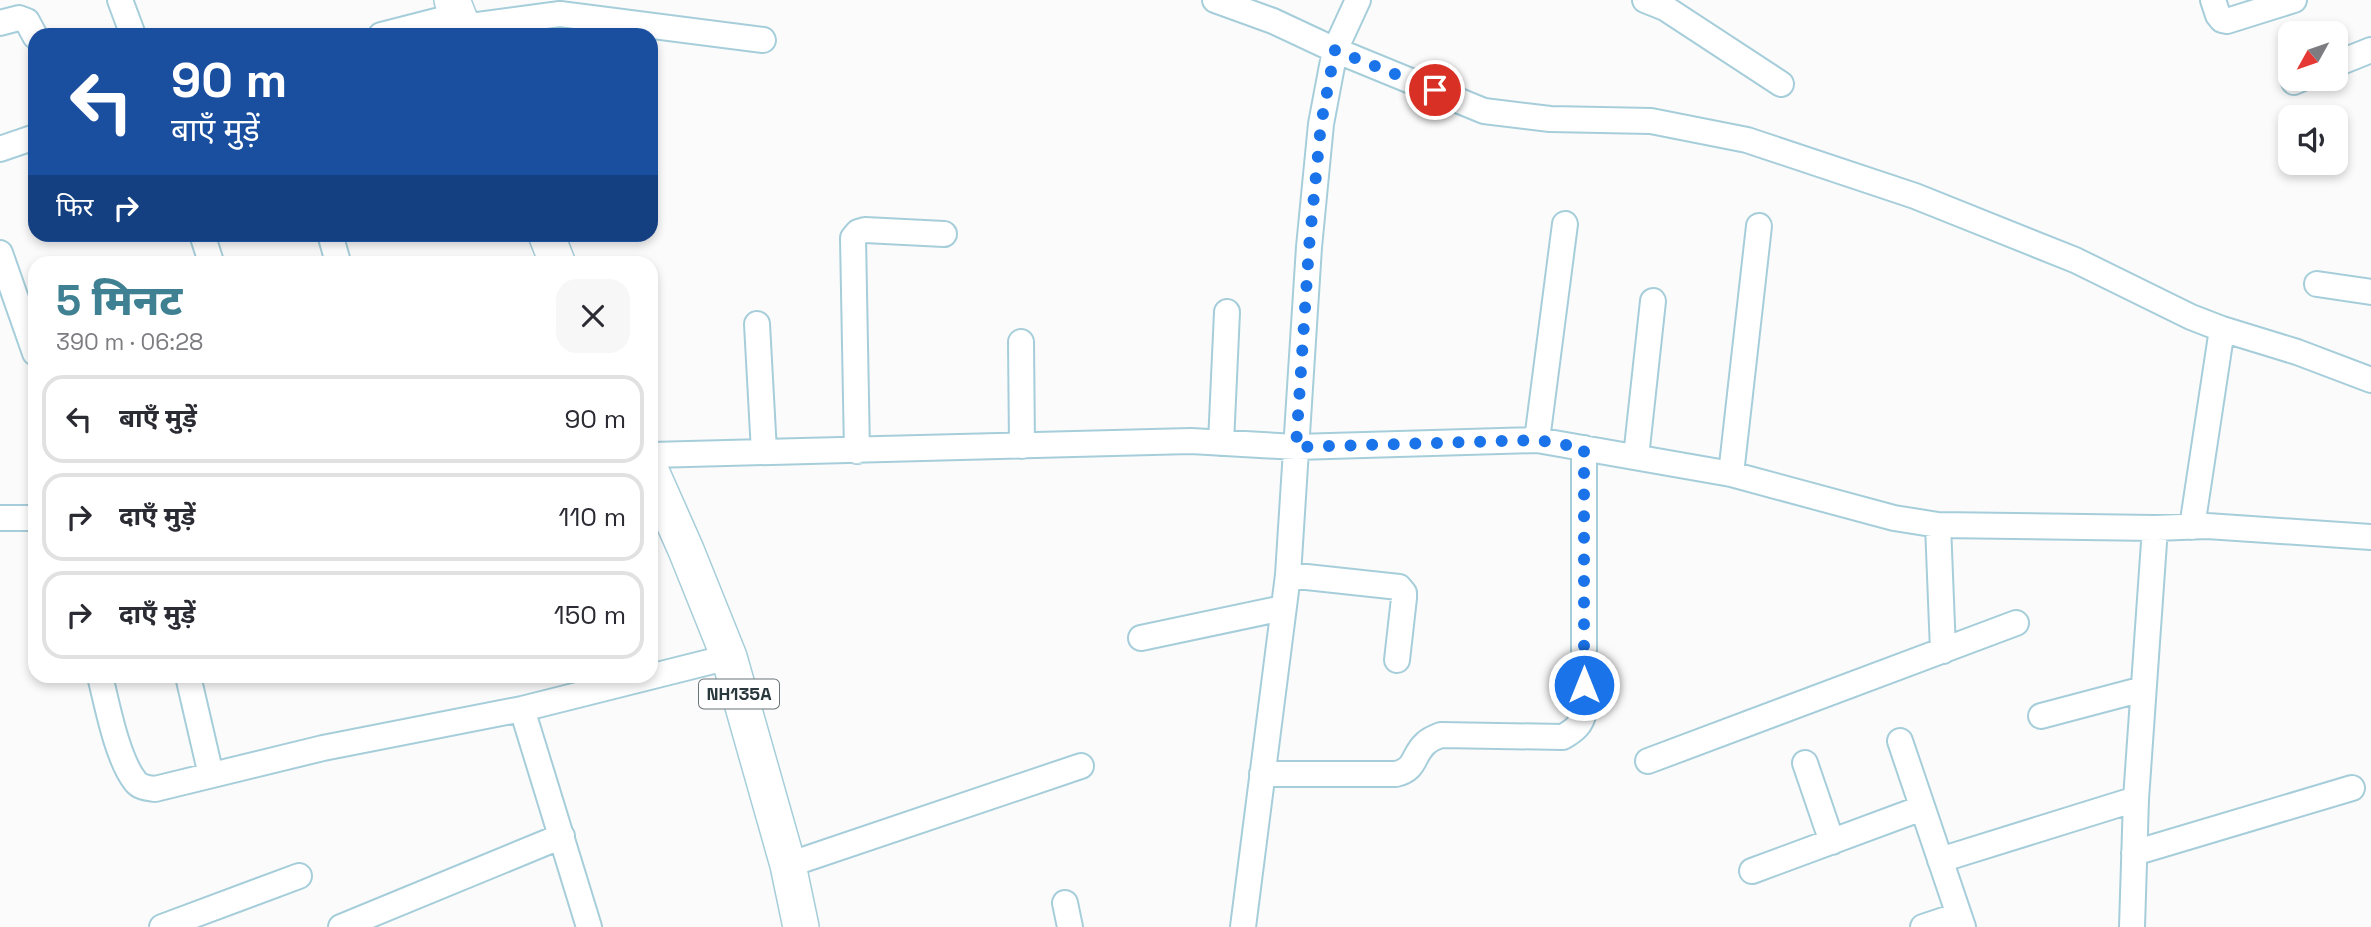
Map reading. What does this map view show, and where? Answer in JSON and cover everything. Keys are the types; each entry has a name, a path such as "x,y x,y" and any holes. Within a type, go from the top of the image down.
{"highway":[{"name":"NH135A","path":"658,487 729,657 788,865 801,927"}],"street":[{"path":"120,0 130,28"},
{"path":"1215,0 1273,21 1335,50 1484,111 1550,119 1651,121 1747,139 1915,196 2063,255 2222,329 2297,352 2371,380"},
{"path":"1243,927 1288,575 1309,247 1321,124 1335,50 1358,0"},
{"path":"1645,0 1665,8 1781,83"},
{"path":"2213,0 2218,15 2227,21 2294,0"},
{"path":"416,28 460,19 560,14 763,40"},
{"path":"0,23 19,18 27,20 31,28"},
{"path":"2348,59 2371,50"},
{"path":"0,149 28,139"},
{"path":"1537,440 1565,224"},
{"path":"1731,474 1759,226"},
{"path":"857,451 853,238 858,232 865,230 944,234"},
{"path":"0,253 28,319"},
{"path":"2317,284 2371,292"},
{"path":"1636,457 1653,301"},
{"path":"1221,443 1227,312"},
{"path":"758,324 764,452"},
{"path":"2192,527 2222,329"},
{"path":"1021,342 1022,446"},
{"path":"658,455 1191,441 1296,447 1537,440 1731,474 1894,518 1938,525 2155,528 2207,526 2371,537"},
{"path":"1262,774 1396,774 1405,772 1412,766 1419,750 1427,741 1441,735 1563,737 1582,723 1584,448"},
{"path":"0,518 28,518"},
{"path":"1938,525 1943,651"},
{"path":"2132,927 2136,799 2155,528"},
{"path":"1288,575 1399,587 1404,598 1397,660"},
{"path":"1141,638 1283,608"},
{"path":"1648,761 2016,623"},
{"path":"658,675 729,657"},
{"path":"102,683 118,746 135,781 142,787 155,789 323,748 522,709 626,683"},
{"path":"190,683 211,775"},
{"path":"2041,716 2143,689"},
{"path":"522,709 589,927"},
{"path":"1900,741 1961,921 1923,927"},
{"path":"1805,763 1832,842"},
{"path":"788,865 1081,766"},
{"path":"2134,853 2352,788"},
{"path":"1940,860 2136,799"},
{"path":"1752,871 1922,808"},
{"path":"341,927 562,836"},
{"path":"162,927 299,876"}],"route":[{"path":"1435,90 1335,50 1321,124 1309,247 1296,447 1537,440 1584,448 1584,685"}]}
